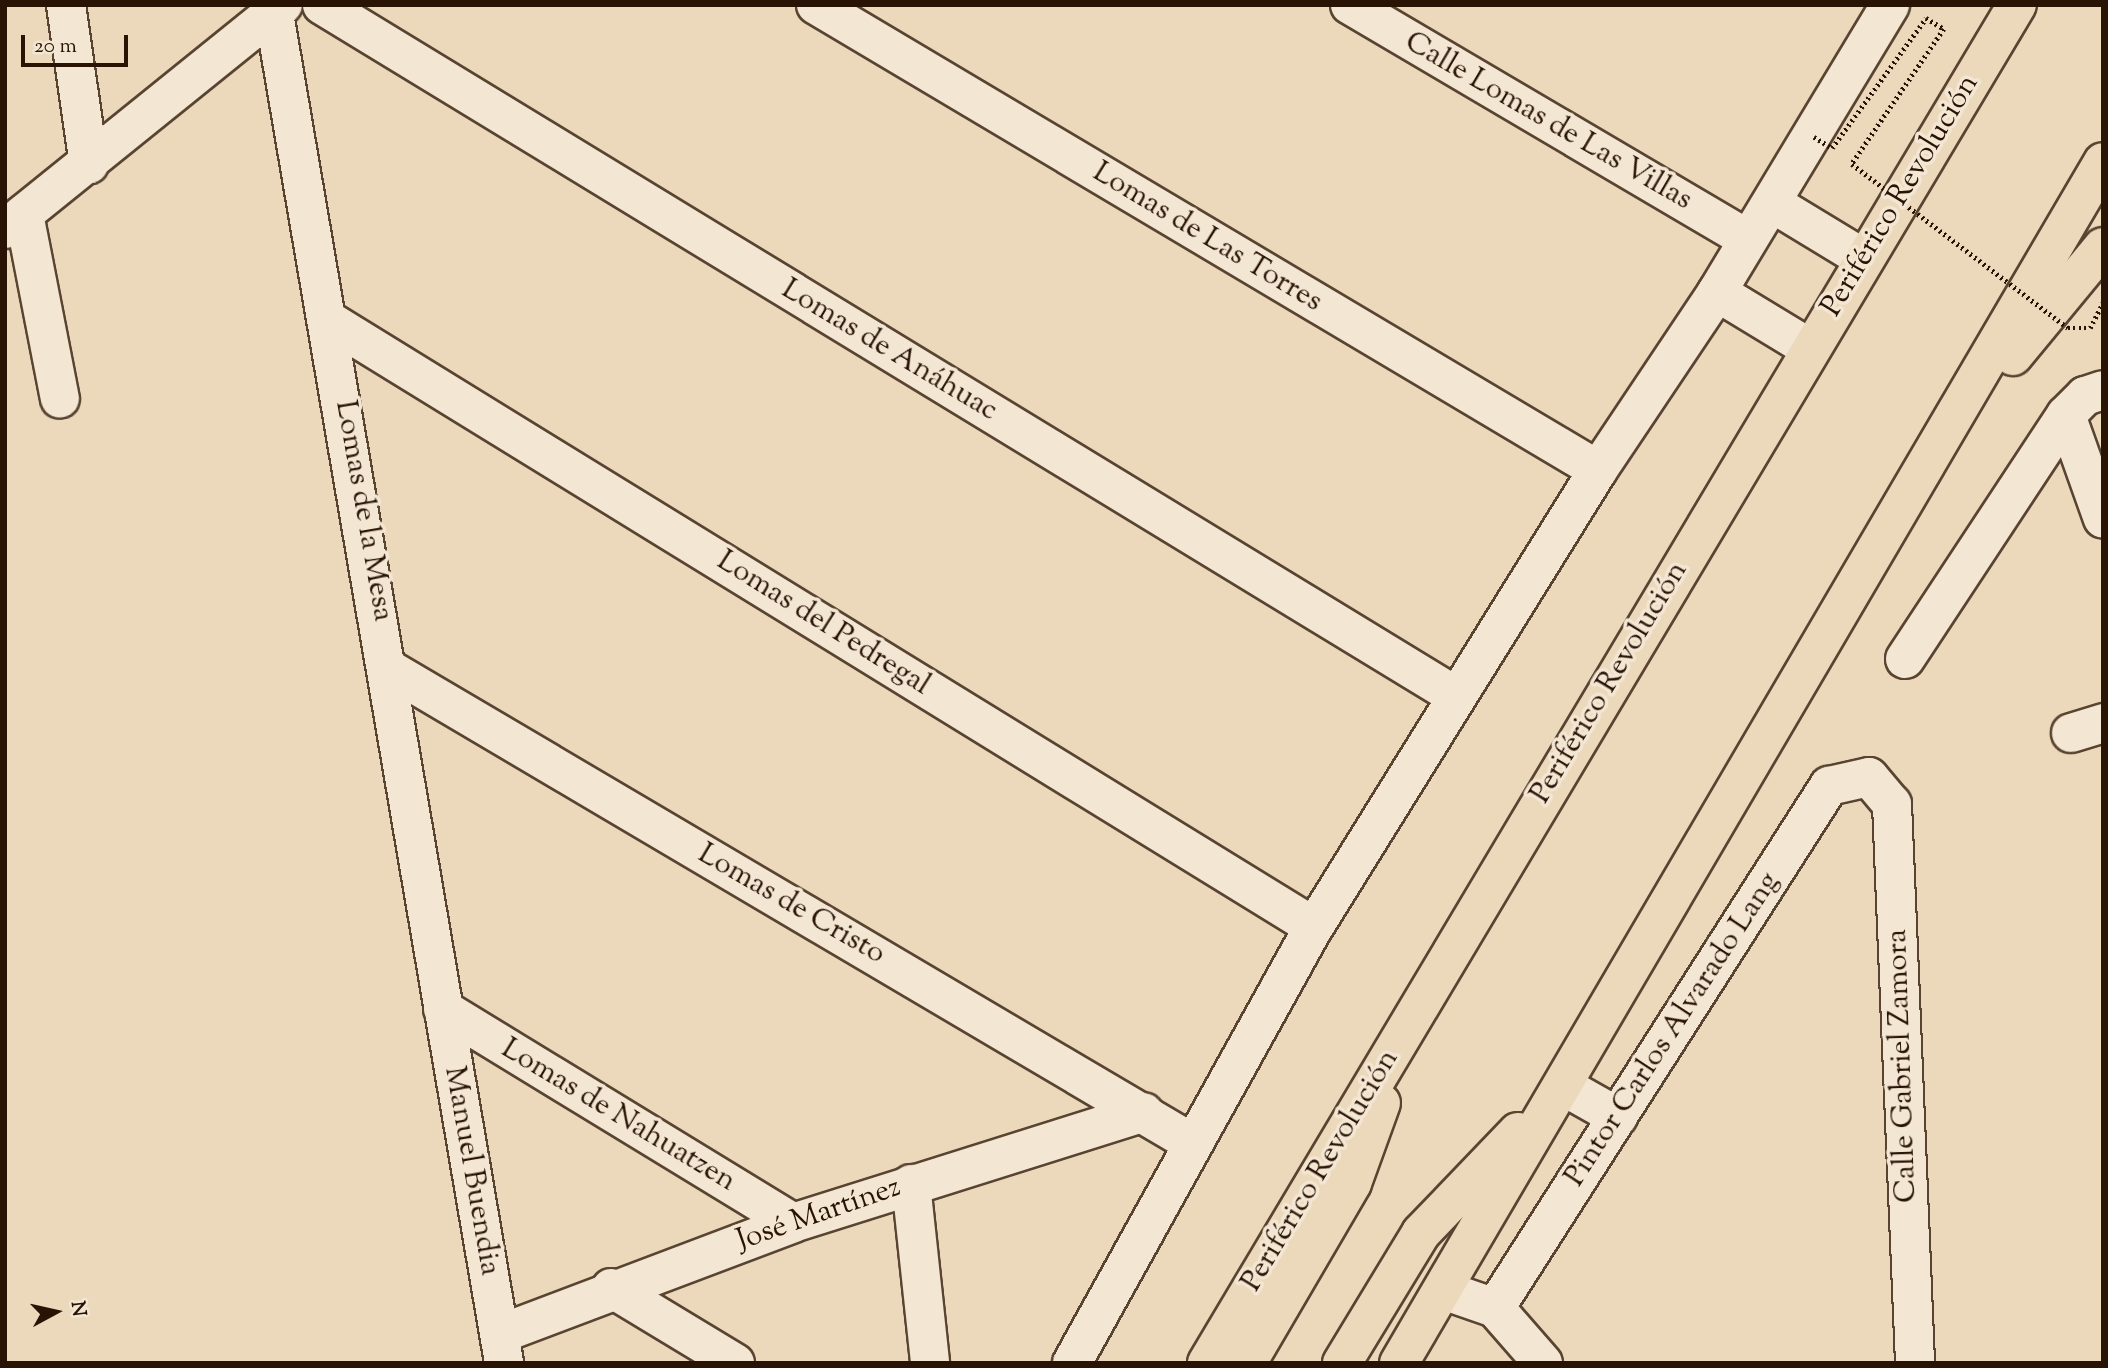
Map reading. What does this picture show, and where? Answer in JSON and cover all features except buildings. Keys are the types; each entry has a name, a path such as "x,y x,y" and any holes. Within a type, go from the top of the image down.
{"highway":[{"name":"Periférico Revolución","path":"1207,1363 1809,348 2017,5"},
{"path":"1399,1363 1942,441 2103,162"},
{"path":"1942,441 2103,247"},
{"path":"1247,1363 1352,1183 1413,1016"},
{"path":"1342,1363 1420,1233 1563,1086"}],"street":[{"path":"65,5 89,164"},
{"name":"Lomas de Anáhuac","path":"322,5 1456,696"},
{"name":"Lomas de Las Torres","path":"816,5 1598,470"},
{"name":"Calle Lomas de Las Villas","path":"1350,5 1746,238"},
{"path":"1072,1363 1314,927 1598,470 1717,292 1746,238 1814,137 1879,9"},
{"path":"60,399 15,221 278,10"},
{"name":"Lomas de la Mesa","path":"278,10 389,669 443,1009"},
{"path":"1772,202 1864,259"},
{"path":"1717,292 1809,348"},
{"name":"Lomas del Pedregal","path":"331,322 1314,927"},
{"path":"1905,659 2066,415 2085,396 2103,390"},
{"path":"2066,415 2103,519"},
{"name":"Lomas de Cristo","path":"389,669 1144,1112 1192,1143"},
{"name":"Pintor Carlos Alvarado Lang","path":"1495,1308 1829,786 1869,777"},
{"name":"Calle Gabriel Zamora","path":"1869,777 1892,804 1915,1363"},
{"name":"Lomas de Nahuatzen","path":"443,1009 793,1223"},
{"name":"Manuel Buendia","path":"443,1009 502,1348"},
{"path":"1563,1086 1618,1117"},
{"name":"José Martínez","path":"502,1348 611,1287 911,1184 1144,1112"},
{"path":"911,1184 930,1363"},
{"path":"611,1287 735,1363"},
{"path":"1443,1290 1495,1308 1543,1363"}],"path":[{"path":"1814,137 1832,148 1926,18 1944,29 1852,164 2068,328 2090,328 2103,302"}]}
